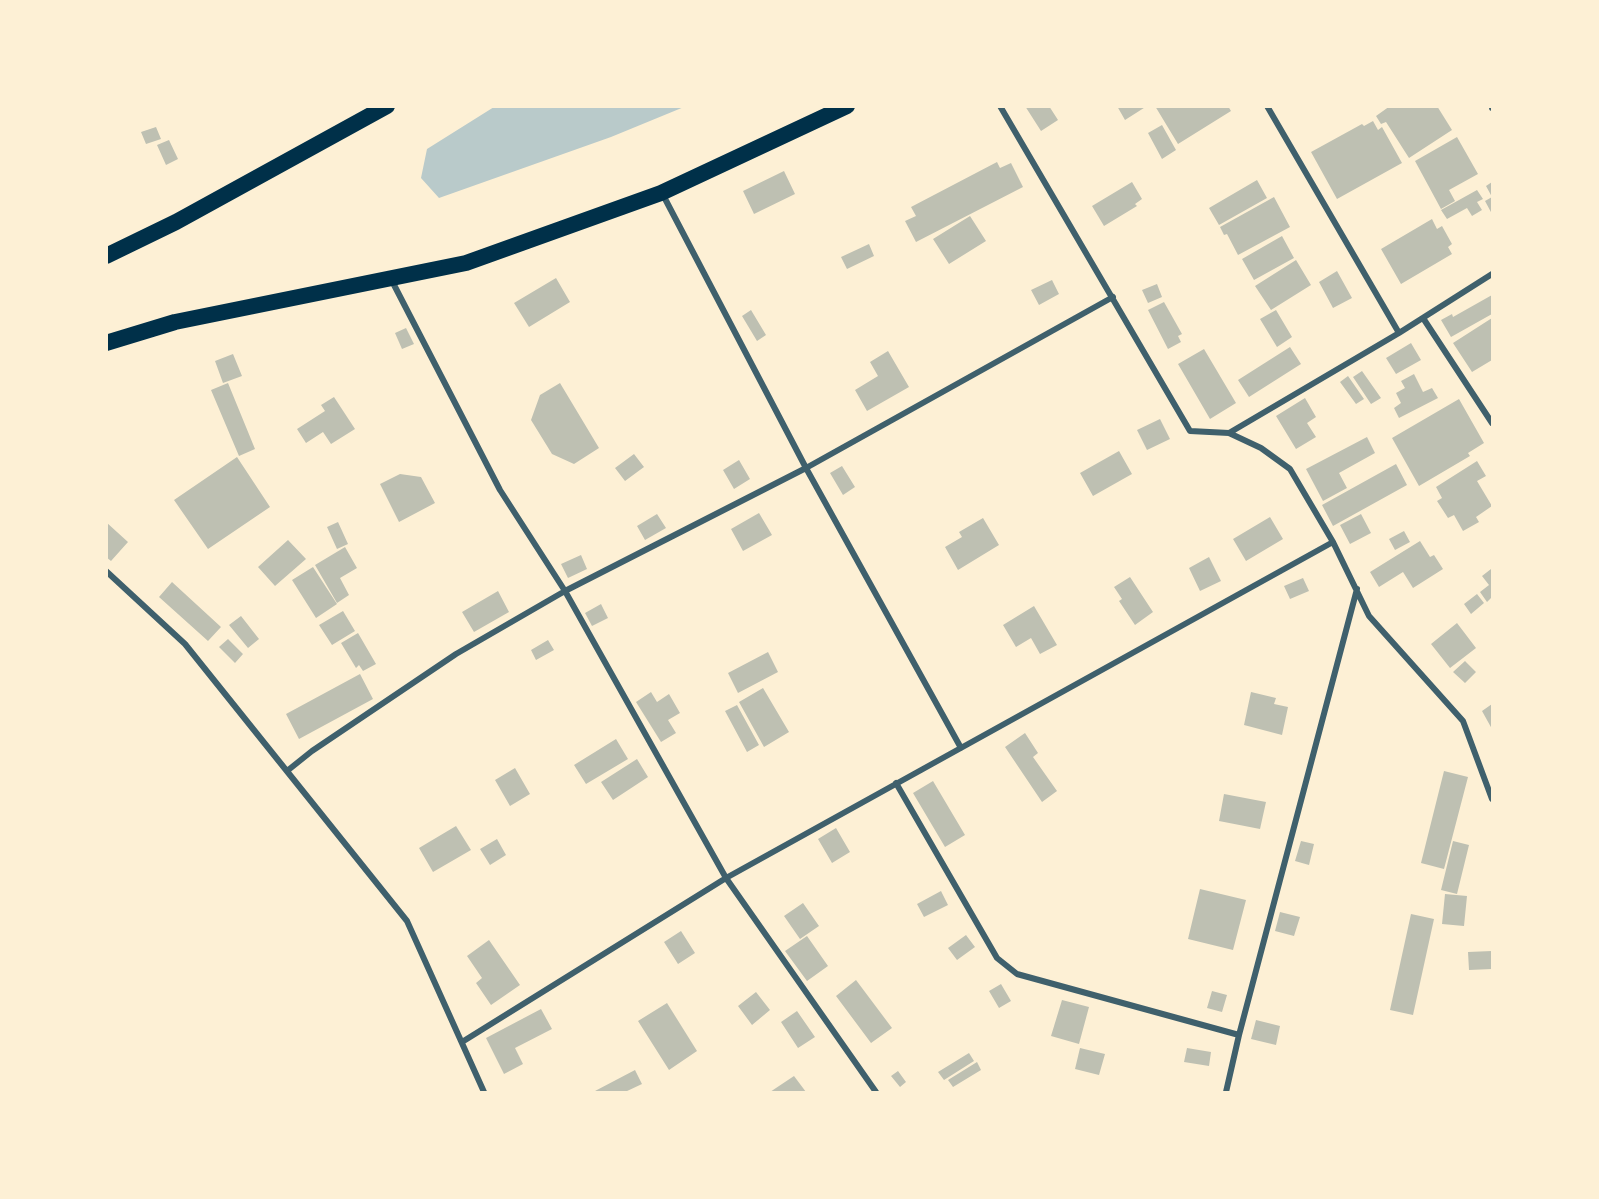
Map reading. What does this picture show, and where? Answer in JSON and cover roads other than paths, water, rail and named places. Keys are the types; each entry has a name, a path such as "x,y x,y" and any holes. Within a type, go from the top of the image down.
{"highway":[{"path":"106,256 176,222 387,106"},
{"path":"106,343 175,322 466,263 662,193 847,106"}],"street":[{"path":"1000,106 1190,430 1229,433 1261,448 1290,469 1333,542 1369,616 1463,721 1492,799"},
{"path":"1267,106 1399,333"},
{"path":"662,193 806,468 961,747"},
{"path":"1229,433 1399,333 1492,274"},
{"path":"391,278 500,490 566,591 726,878 876,1092"},
{"path":"287,771 312,751 456,654 566,591 806,468 1113,297"},
{"path":"1423,318 1492,423"},
{"path":"462,1041 726,878 1333,542"},
{"path":"106,572 185,644 407,921 484,1092"},
{"path":"1226,1092 1357,589"},
{"path":"896,783 997,958 1017,974 1239,1035"}]}
